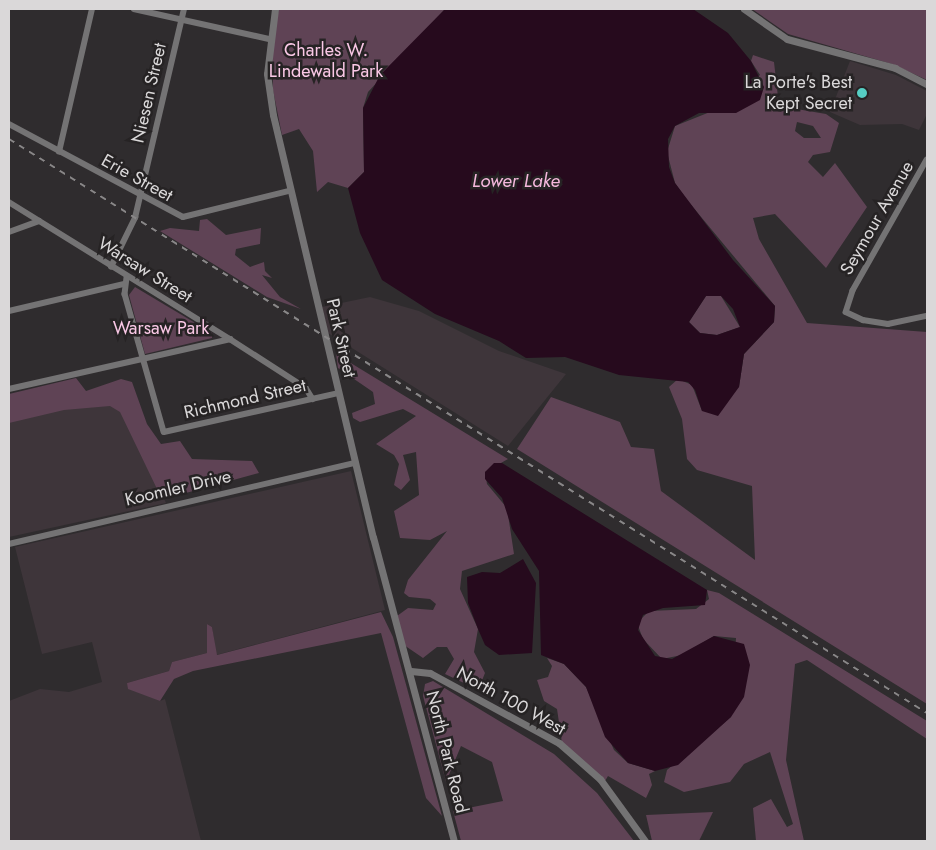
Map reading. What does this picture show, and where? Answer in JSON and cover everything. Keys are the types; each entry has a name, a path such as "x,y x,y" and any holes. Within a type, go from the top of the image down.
{"street":[{"path":"59,152 92,9"},
{"path":"134,9 269,39"},
{"name":"Niesen Street","path":"111,267 126,244 141,198 184,9"},
{"name":"Park Street","path":"275,9 269,39 269,98 289,191 397,634 411,671"},
{"path":"744,9 787,39 895,68 927,84"},
{"name":"Erie Street","path":"9,124 175,215 191,217 289,191"},
{"name":"Seymour Avenue","path":"927,160 853,291 846,308 849,316 868,322 910,322 927,316"},
{"name":"Warsaw Street","path":"9,202 127,278 230,339 306,388 312,399"},
{"path":"9,232 39,221"},
{"path":"127,278 124,284 142,359"},
{"path":"9,311 124,284"},
{"path":"9,389 230,339"},
{"name":"Richmond Street","path":"142,359 159,428 169,432 338,393"},
{"name":"Koomler Drive","path":"9,544 355,463"},
{"name":"North Park Road","path":"411,671 454,841"},
{"name":"North 100 West","path":"411,671 430,673 559,744 600,780 644,841"}],"shaded area":[{"path":"850,61 896,75 927,91 927,114 919,130 902,124 860,125 830,112"},
{"path":"370,297 419,311 499,351 566,374 508,446 328,333 322,307"},
{"path":"120,397 166,503 9,537 9,418"},
{"path":"351,471 385,610 216,655 212,627 207,624 207,653 172,662 169,671 127,683 160,701 165,699 201,841 10,841 9,701 40,689 69,692 102,682 92,642 42,654 15,547"}],"green space":[{"name":"Charles W. Lindewald Park","path":"279,9 445,9 368,92 363,108 364,172 348,188 328,182 317,192 313,151 299,129 282,135 273,90 272,40"},
{"path":"752,9 927,9 927,80 892,64 788,34"},
{"path":"753,55 774,62 779,106 826,114 839,123 830,152 813,155 808,162 823,177 835,163 867,207 826,268 775,214 753,218 759,239 807,323 927,332 927,704 517,449 551,397 620,422 631,447 654,449 661,491 755,560 752,486 697,470 687,459 682,419 669,387 678,379 692,385 702,411 739,387 744,354 774,322 775,306 675,183 667,152 675,126 710,112 760,75 751,61","holes":["797,122 813,126 821,138 804,138 795,131"]},
{"path":"207,219 226,235 261,228 260,244 236,249 235,255 250,267 264,262 265,271 272,278 262,275 280,297 301,309 267,297 160,231 170,228 199,231 200,220"},
{"name":"Warsaw Park","path":"135,287 212,333 212,338 145,354 129,295"},
{"path":"706,296 721,296 740,327 717,335 700,333 689,322"},
{"path":"336,354 508,459 485,472 487,484 507,508 514,554 462,571 460,589 478,629 474,652 485,673 481,683 464,683 445,674 454,659 447,647 437,647 423,658 404,645 397,616 408,608 433,610 436,604 430,599 409,597 404,593 408,580 447,531 430,540 400,538 394,511 419,495 416,452 403,455 410,480 401,490 394,485 399,464 394,455 376,444 416,416 403,409 360,422 353,418 352,413 375,404 373,392 338,368"},
{"path":"76,378 86,391 121,379 132,382 147,424 161,444 180,441 192,459 252,461 259,473 175,496 158,491 120,412 110,406 64,410 9,423 9,394"},
{"path":"707,590 719,593 927,721 927,739 807,660 795,664 786,760 804,841 756,841 753,808 771,799 787,827 793,824 770,752 744,764 730,782 684,792 664,782 667,770 731,717 736,638 714,636 682,655 662,659 643,639 637,623 649,611 696,609 709,599"},
{"path":"381,612 393,637 442,816 426,798 381,633 193,671 174,679 160,701 128,689 127,683 169,671 172,662 207,653 207,624 212,627 217,655"},
{"path":"547,658 564,664 586,687 614,750 628,763 655,771 649,774 652,785 646,798 608,776 605,781 562,743 557,709 544,701 537,680 548,677 552,666"},
{"path":"433,681 554,754 597,793 634,841 461,841 453,811 503,801 492,762 461,746 446,782 423,696 425,684"},
{"path":"713,812 699,841 652,841 646,815"}],"water":[{"name":"Lower Lake","path":"445,9 693,9 728,33 751,61 764,87 760,100 736,113 699,113 675,126 668,139 669,167 675,183 733,260 775,306 774,322 744,354 739,387 718,416 702,411 695,390 688,382 619,375 565,357 526,358 499,341 435,314 382,280 360,233 348,188 364,172 363,108 380,75","holes":["706,296 721,296 733,309 740,327 717,335 700,333 689,322"]},
{"path":"494,463 502,463 707,590 705,605 663,608 643,615 638,630 655,656 672,659 714,636 744,644 750,665 744,697 731,717 678,765 655,771 628,763 605,737 586,687 564,664 541,655 539,571 512,529 502,498 485,479 485,472"},
{"path":"523,559 536,583 532,653 499,655 485,645 478,629 468,603 467,577 482,572 500,573"}],"railway":[{"path":"9,139 927,713"}],"place":[{"name":"La Porte's Best Kept Secret","path":"862,93"}]}
